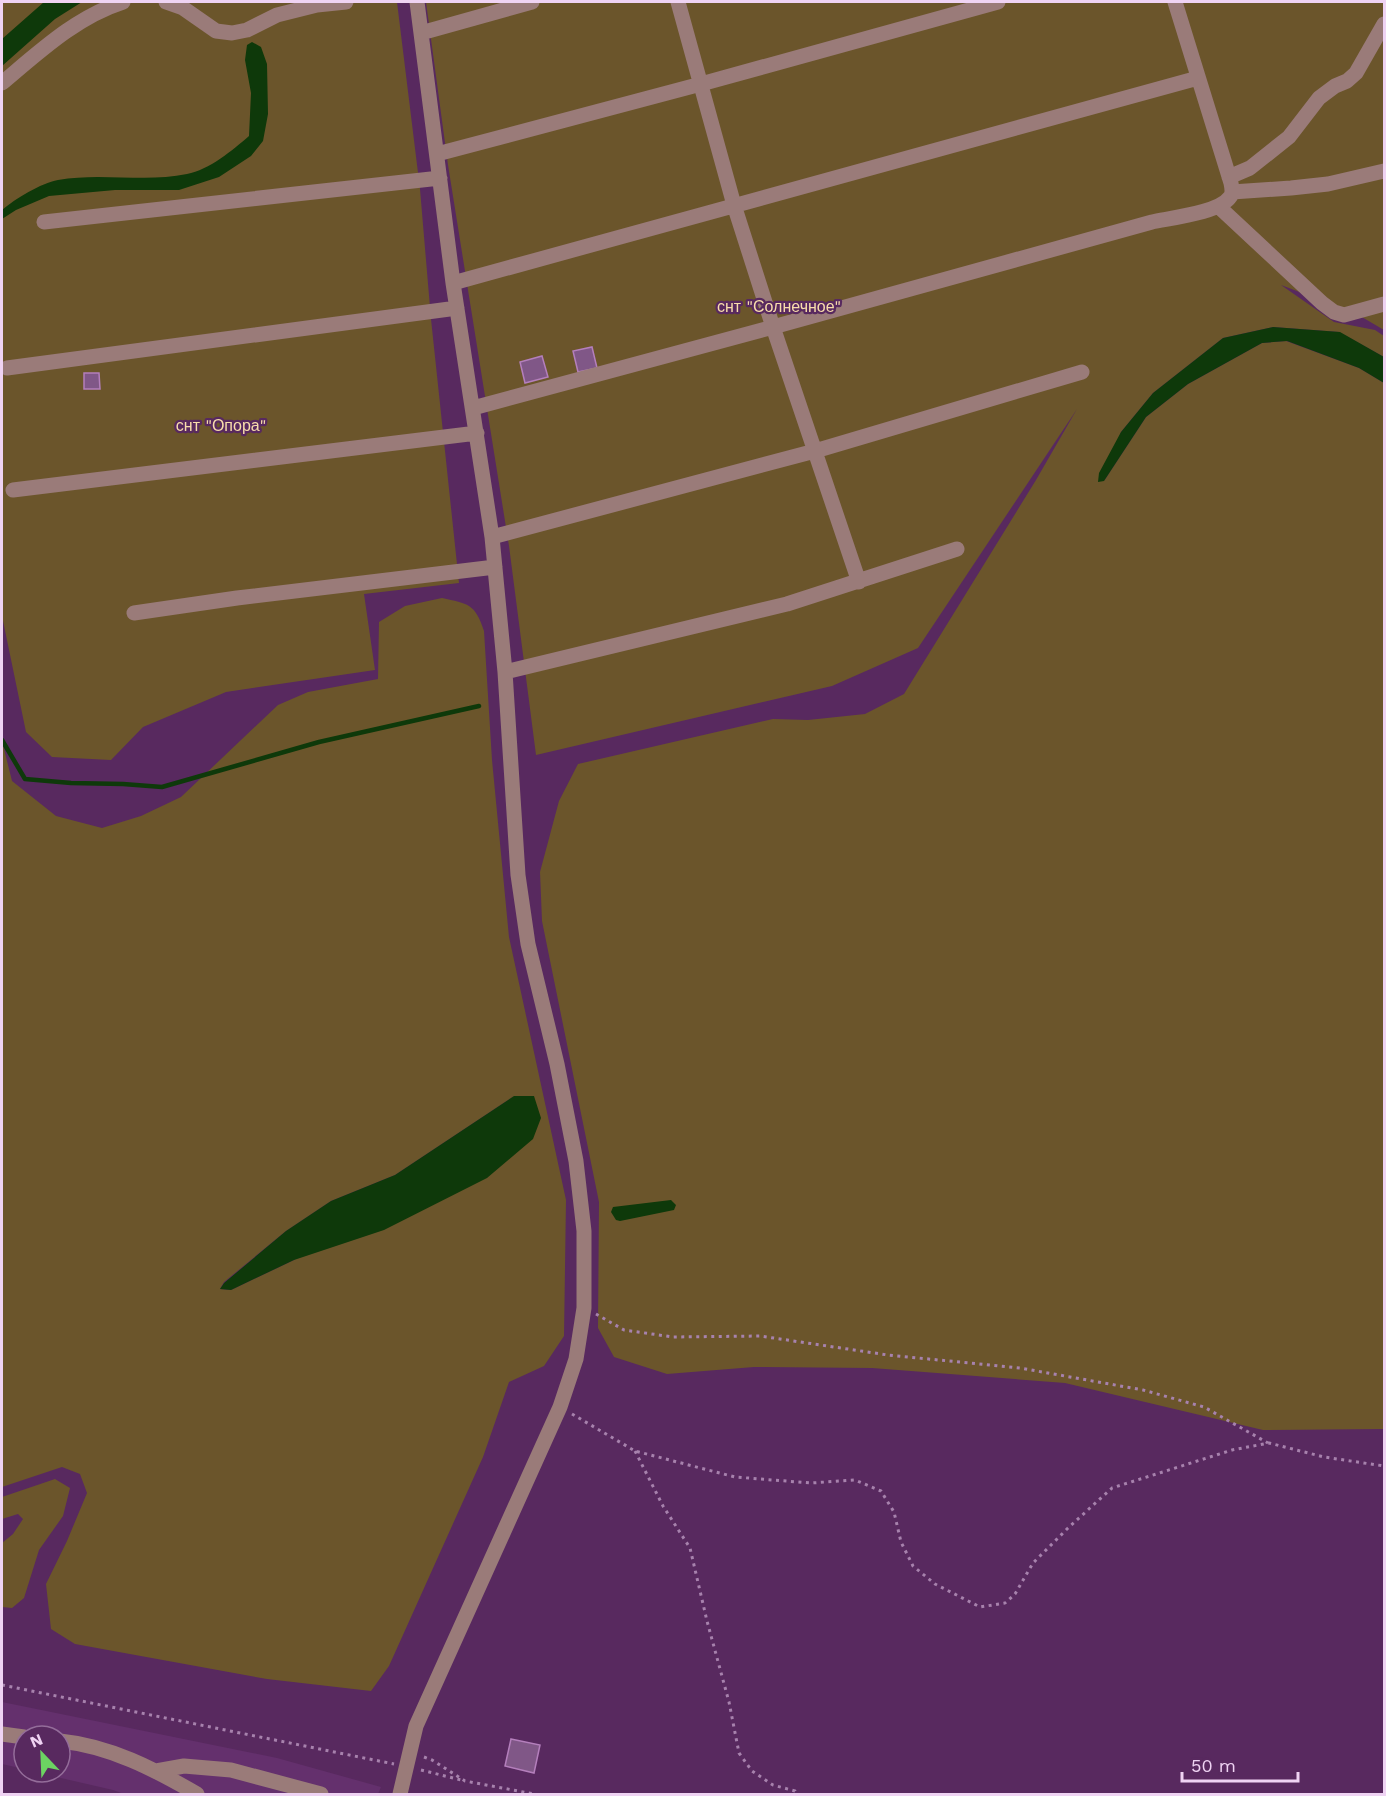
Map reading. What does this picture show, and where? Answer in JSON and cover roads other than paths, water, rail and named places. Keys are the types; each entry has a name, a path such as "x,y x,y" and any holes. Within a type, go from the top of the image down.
{"street":[{"path":"2,83 73,26 111,5 123,2"},
{"path":"166,2 183,8 216,31 232,33 248,30 277,15 317,5 346,2"},
{"path":"400,1794 417,1726 560,1407 576,1359 584,1308 584,1231 576,1161 557,1064 528,944 518,875 505,672 492,537 453,283 417,2"},
{"path":"421,33 532,2"},
{"path":"678,2 734,205 859,582"},
{"path":"437,154 998,2"},
{"path":"473,408 1152,222 1196,214 1218,206 1230,198 1231,184 1175,2"},
{"path":"1231,184 1289,137 1319,98 1356,73 1384,24"},
{"path":"453,283 1198,78"},
{"path":"1231,184 1291,189 1328,184 1384,171"},
{"path":"44,222 440,178"},
{"path":"1218,206 1334,312 1344,315 1384,304"},
{"path":"7,368 457,308"},
{"path":"492,537 815,452 1082,372"},
{"path":"13,490 477,433"},
{"path":"505,672 787,604 957,549"},
{"path":"134,613 237,598 495,567"},
{"path":"72,1742 118,1754 156,1771 197,1794"},
{"path":"156,1771 184,1766 231,1770 284,1790 321,1794"}],"waterway":[{"path":"2,740 25,779 162,787 319,742 479,706"}],"park label":[{"name":"снт \"Солнечное\"","path":"779,306"},
{"name":"снт \"Опора\"","path":"221,425"}]}
